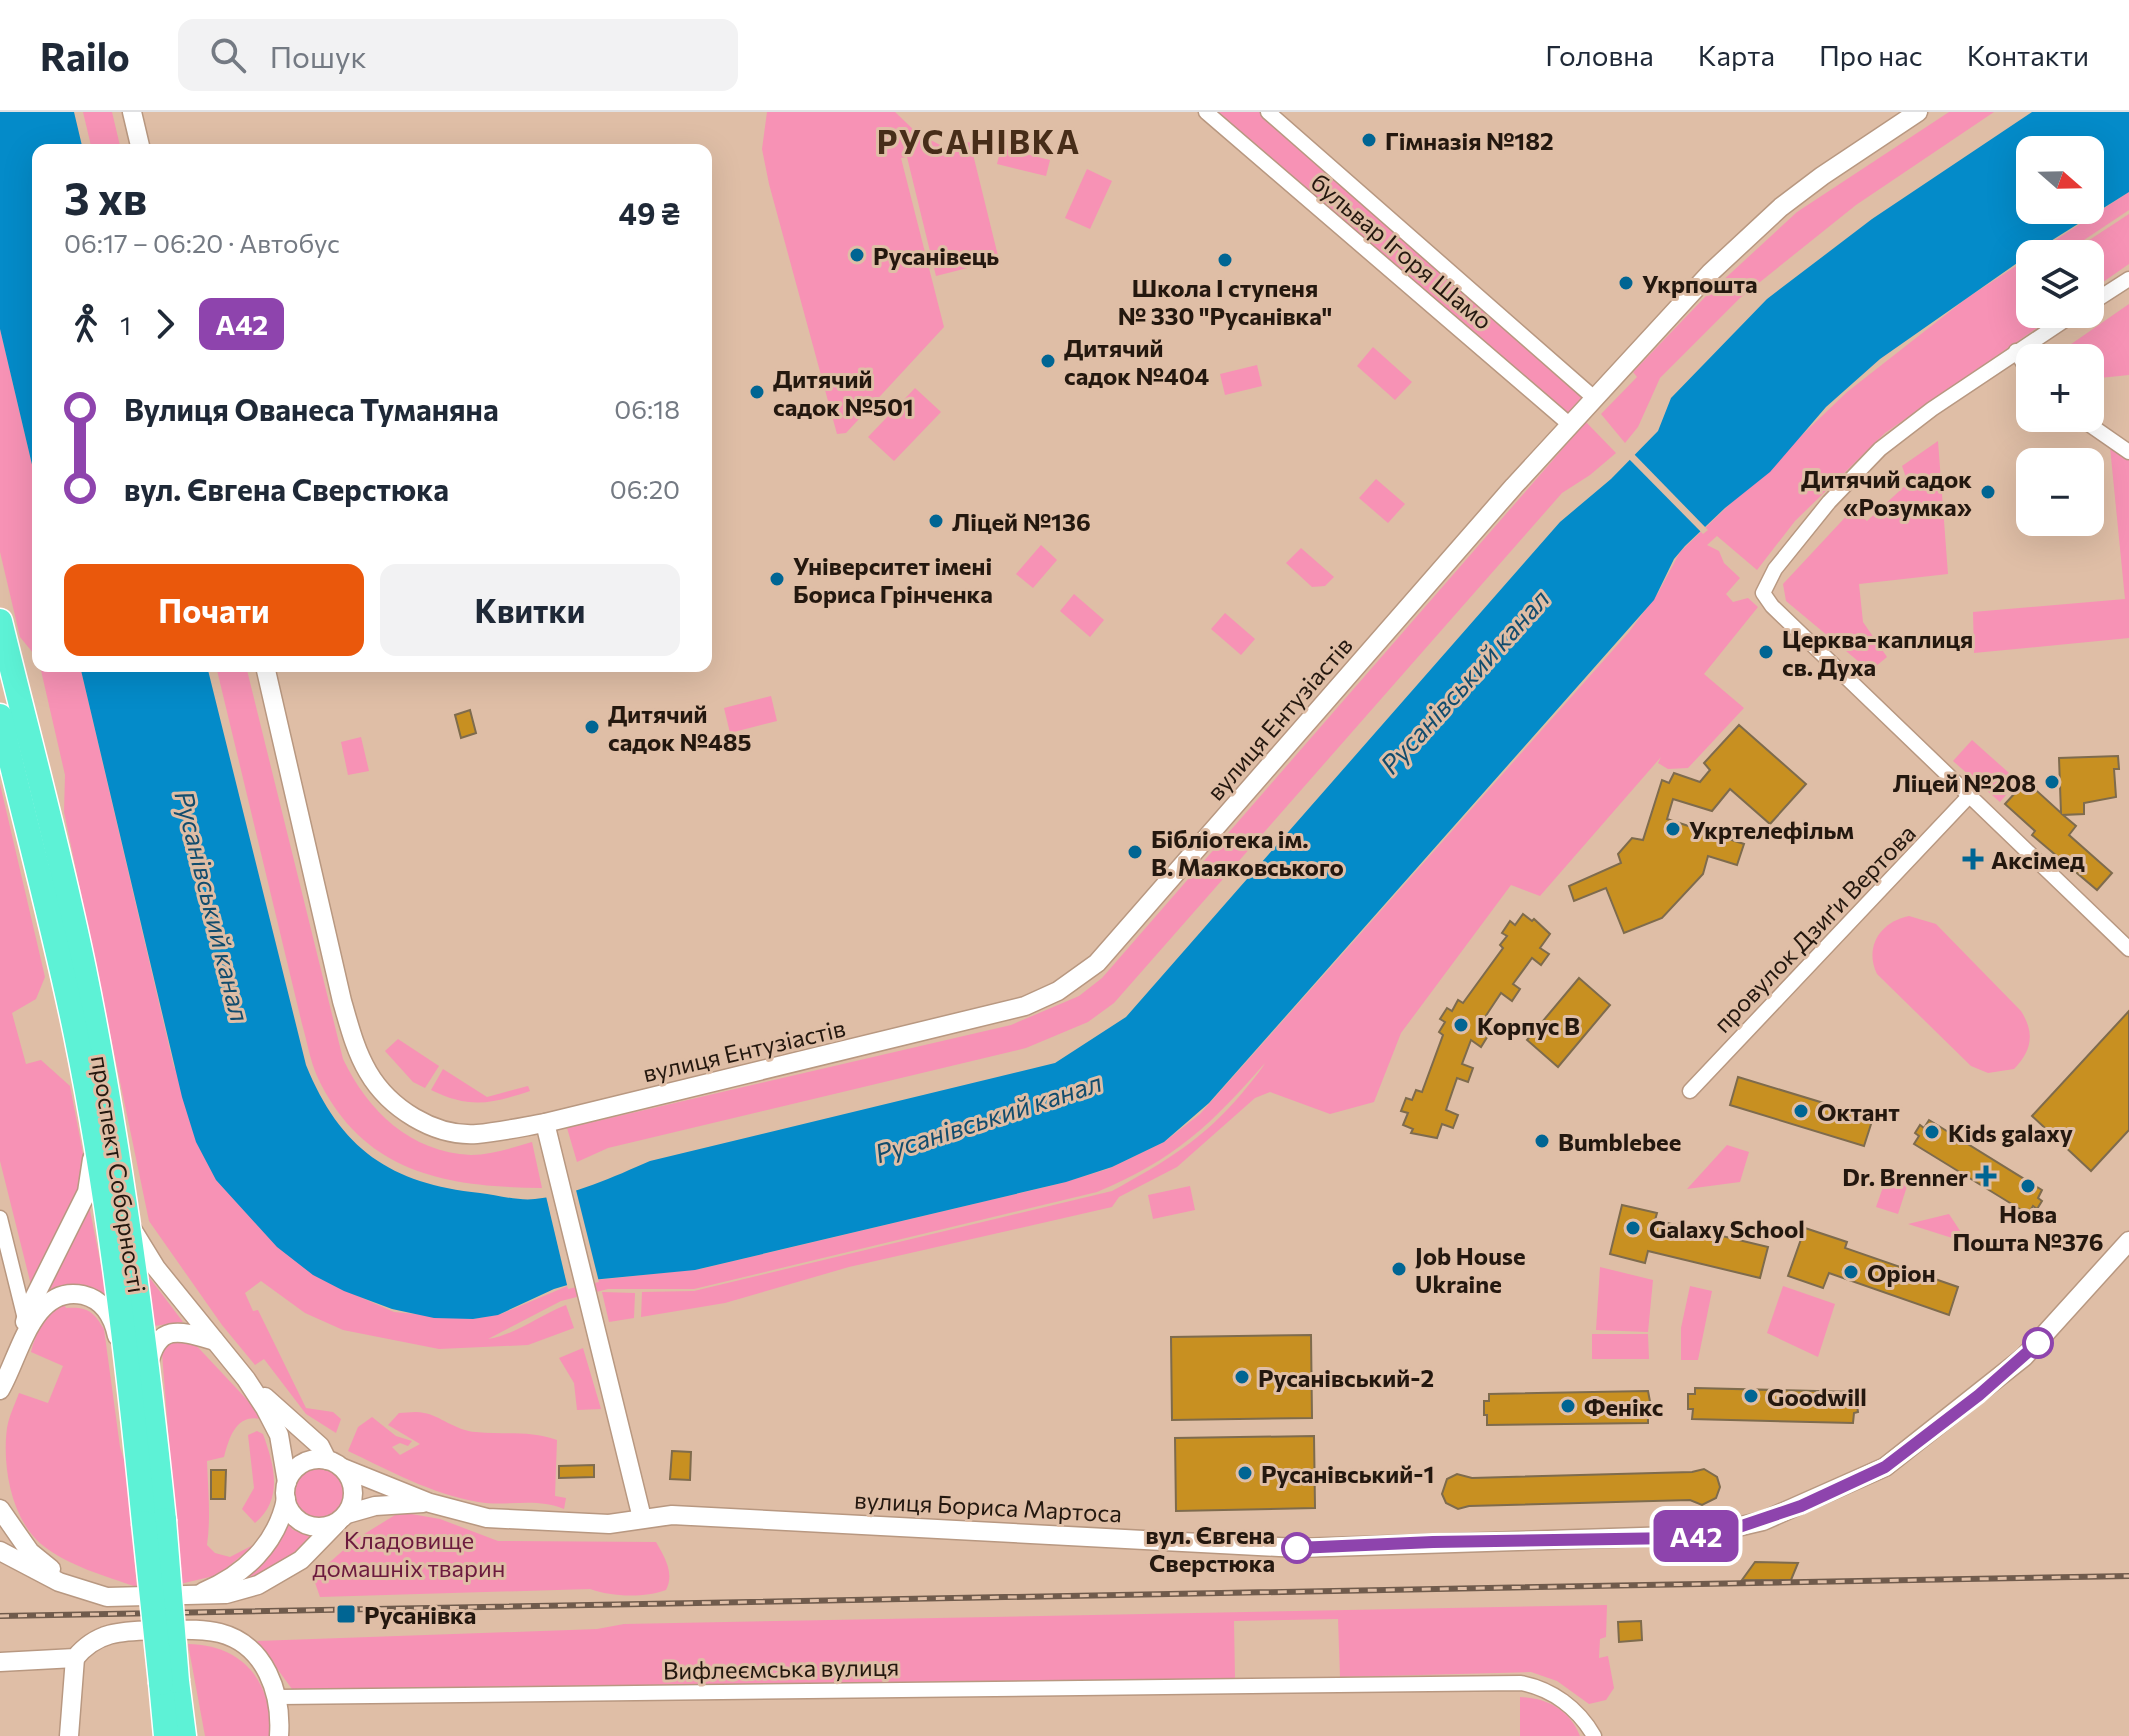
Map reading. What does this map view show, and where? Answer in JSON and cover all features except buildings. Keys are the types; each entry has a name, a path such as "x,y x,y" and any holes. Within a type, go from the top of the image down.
{"highway":[{"name":"проспект Соборності","path":"0,621 83,967 129,1225 148,1367 154,1522 169,1682 166,1736"},
{"name":"проспект Соборності","path":"0,716 76,1034 154,1522"},
{"name":"проспект Соборності","path":"169,1682 184,1736"}],"main road":[{"path":"132,112 140,144"},
{"name":"вулиця Ентузіастів","path":"266,672 342,1001 368,1073 407,1114 453,1132 475,1134 545,1123 1025,1006 1075,981 1097,963 1593,397 1753,231 1822,176 1918,112"},
{"path":"545,1123 593,1329 642,1518"},
{"path":"1,1392 22,1341 26,1320 90,1182 93,1132"},
{"name":"вулиця Бориса Мартоса","path":"129,1225 156,1268 246,1379 275,1426 286,1490"},
{"name":"вулиця Бориса Мартоса","path":"246,1379 320,1446 335,1464 430,1503 487,1518 609,1524 672,1515 732,1517 1297,1548 1433,1542 1676,1538 1730,1530 1763,1521 1885,1467 2024,1357 2129,1241"},
{"path":"22,1341 48,1303 60,1296 87,1296 105,1308 114,1325 131,1393"},
{"path":"148,1367 152,1352 162,1336 173,1332 190,1333 215,1341"},
{"path":"0,1551 79,1590 107,1597 197,1595 237,1593 258,1585 301,1560 343,1518 354,1495 349,1476 335,1464 308,1461 299,1466 286,1490 278,1525 249,1565 197,1595"},
{"path":"286,1490 289,1510 306,1525 328,1526 343,1518"},
{"name":"вулиця Бориса Мартоса","path":"343,1518 375,1506 430,1503"},
{"path":"0,1509 30,1552 53,1571 125,1596"},
{"path":"0,1662 75,1658 95,1639 111,1632 196,1630 222,1634 235,1639 255,1656 271,1679 279,1697 279,1736"},
{"path":"69,1736 75,1658"}],"street":[{"name":"бульвар Ігоря Шамо","path":"1206,112 1569,424"},
{"name":"бульвар Ігоря Шамо","path":"1268,112 1593,397"},
{"path":"2104,295 2129,279"},
{"path":"2027,344 2052,328"},
{"path":"2016,351 1880,449 1820,513 1775,569 1763,593 1816,649 2129,949"},
{"path":"2100,432 2129,452"},
{"name":"провулок Дзиґи Вертова","path":"1690,1091 1970,795"},
{"path":"0,1218 26,1320"},
{"name":"Вифлеємська вулиця","path":"279,1697 1521,1683 1538,1687 1559,1698 1592,1732"}],"green space":[{"path":"83,112 112,112 120,144 91,144"},
{"name":"Русанівець","path":"767,112 895,112 917,133 946,148 970,142 999,260 936,276 907,157 901,158 944,327 846,433 837,434 769,184 762,149"},
{"path":"1206,112 1268,112 1593,397 1569,424"},
{"path":"1949,112 1994,112 1856,205 1740,298 1660,378 1638,427 1625,443 1601,414 1637,377 1633,372 1706,296 1797,212"},
{"path":"1001,148 1050,160 1046,176 997,164"},
{"path":"1087,169 1112,181 1090,229 1065,218"},
{"path":"2129,192 2129,210 2084,240 2055,240 2080,224 2104,224 2104,208"},
{"path":"2129,214 2129,264 2104,281 2104,240 2089,240"},
{"path":"2016,266 2016,328 2037,328 1885,433 1795,521 1757,570 1717,536 1707,545 1719,551 1724,563 1740,578 1726,594 1733,602 1748,598 1758,607 1704,674 1744,708 1688,768 1668,769 1658,763 1661,757 1540,896 1511,885 1401,1033 1374,1102 1330,1114 1270,1092 1255,1098 1177,1167 1119,1197 1112,1207 849,1267 725,1303 641,1317 642,1292 694,1291 1112,1191 1166,1159 1214,1123 1265,1063 1227,1105 1190,1139 1148,1167 1097,1192 694,1289 608,1289 561,1301 488,1339 508,1333 566,1305 574,1328 528,1345 439,1349 343,1330 305,1313 261,1281 245,1293 253,1311 258,1310 306,1408 333,1412 341,1419 336,1433 306,1414 264,1359 255,1365 222,1325 149,1221 64,812 65,775 41,672 81,672 174,1067 358,1296 394,1312 473,1319 501,1314 577,1282 700,1269 1062,1183 1108,1169 1164,1142 1200,1114 1629,632 1658,593 1680,552 1847,392 1967,298"},
{"path":"2129,304 2129,375 2104,378 2104,344 2071,344 2094,328 2104,328 2104,321"},
{"path":"0,329 32,465 32,652 20,637 0,552"},
{"path":"1373,347 1412,382 1395,400 1357,366"},
{"path":"1257,365 1262,386 1225,395 1220,374"},
{"path":"915,388 941,412 894,461 868,437"},
{"path":"1586,422 1616,453 1562,493 1114,1003 1088,1022 1026,1048 608,1148 577,1162 567,1128 1011,1025 1079,996 1102,978"},
{"path":"1938,441 1948,574 1859,584 1863,622 1887,657 1870,671 1786,601 1783,584 1852,510 1867,521 1908,483 1902,466"},
{"path":"2110,447 2129,458 2129,638 1974,653 1973,612 2125,599"},
{"path":"1376,479 1405,504 1388,523 1359,498"},
{"path":"1041,545 1057,560 1033,588 1016,574"},
{"path":"1301,548 1334,577 1325,586 1312,587 1286,563"},
{"path":"1074,594 1104,620 1090,637 1060,611"},
{"path":"1225,613 1255,639 1241,655 1211,629"},
{"path":"217,672 247,672 343,1059 353,1078 378,1111 410,1137 429,1146 471,1155 532,1142 542,1188 472,1184 440,1178 382,1154 358,1134 336,1109 310,1057"},
{"path":"771,696 777,721 730,733 724,708"},
{"path":"361,737 369,771 348,775 341,742"},
{"path":"1972,740 2018,781 2000,802 1953,761"},
{"path":"0,784 45,977 36,999 12,1013 26,1064 41,1060 70,1086 86,1169 73,1213 32,1289 0,1161"},
{"path":"1909,916 1936,924 2021,1011 2030,1041 2025,1055 2014,1069 1988,1073 1971,1066 1877,974 1872,954 1877,937 1890,924"},
{"path":"398,1039 439,1066 425,1088 413,1082 385,1051"},
{"path":"443,1069 487,1097 528,1086 530,1091 492,1101 457,1100 431,1090"},
{"path":"1727,1145 1749,1152 1740,1182 1687,1189"},
{"path":"1889,1170 1910,1177 1898,1214 1876,1207"},
{"path":"1190,1186 1195,1210 1153,1219 1148,1195"},
{"path":"89,1205 107,1296 80,1287 56,1292 39,1301"},
{"path":"1949,1214 1968,1243 1908,1224"},
{"path":"1600,1267 1653,1280 1648,1332 1596,1330"},
{"path":"146,1273 183,1322 154,1326"},
{"path":"1690,1286 1712,1291 1698,1360 1681,1360 1681,1328"},
{"path":"1783,1286 1835,1304 1818,1357 1767,1333"},
{"path":"602,1292 635,1293 634,1318 609,1322"},
{"path":"63,1302 66,1308 89,1311 104,1329 120,1447 126,1466 137,1587 75,1564 41,1544 22,1520 11,1490 6,1458 9,1419 19,1393 48,1403 63,1366 31,1352 42,1324"},
{"path":"1592,1334 1648,1334 1649,1359 1592,1359"},
{"path":"170,1337 193,1342 267,1421 257,1418 243,1421 233,1432 224,1457 207,1461 207,1545 215,1553 230,1557 257,1543 218,1575 180,1584 162,1353"},
{"path":"583,1348 601,1409 577,1410 574,1383 559,1358"},
{"path":"399,1413 430,1414 469,1431 527,1434 557,1440 555,1496 566,1498 564,1509 553,1505 489,1503 461,1498 412,1481 348,1451 358,1427 372,1417 396,1436 412,1441 408,1446 400,1443 392,1447 400,1455 420,1444 388,1425"},
{"path":"257,1431 263,1434 274,1481 270,1503 255,1523 242,1509 254,1488 248,1435"},
{"path":"319,1466 338,1474 346,1493 338,1512 319,1520 300,1512 292,1493 300,1474"},
{"name":"Кладовище домашніх тварин","path":"400,1512 440,1519 498,1541 656,1542 667,1565 668,1584 666,1590 657,1593 628,1596 590,1589 320,1597 313,1577 356,1539"},
{"path":"287,1523 293,1530 317,1536 277,1567 239,1584 276,1546"},
{"path":"1607,1605 1606,1637 1600,1639 1599,1658 1608,1656 1614,1688 1606,1700 1589,1704 1557,1681 1531,1672 1340,1677 1338,1619 1234,1621 1235,1679 292,1689 257,1641 597,1629 624,1624"},
{"path":"188,1644 224,1651 251,1670 266,1699 270,1736 205,1736"},
{"path":"1520,1697 1556,1707 1570,1719 1580,1736 1520,1736"}],"water":[{"path":"0,112 74,112 82,144 32,144 32,465 0,329"},
{"name":"Русанівський канал","path":"2032,112 2129,112 2129,192 2104,208 2104,136 2016,136 2016,224 2078,224 2052,240 2016,240 2016,264 1880,359 1826,407 1770,472 1685,546 1674,559 1654,600 1209,1103 1164,1142 1112,1167 1066,1182 695,1270 581,1281 554,1289 498,1315 473,1319 434,1318 392,1309 344,1291 313,1275 277,1247 216,1180 196,1142 182,1097 81,672 208,672 306,1065 335,1119 353,1140 372,1157 420,1181 522,1199 565,1194 650,1161 1055,1063 1126,1017 1560,522 1611,479 1658,431 1671,398 1767,299 1872,219"}],"pier":[{"path":"1632,452 1708,530 1703,534 1627,457"},
{"path":"575,1186 599,1282 568,1289 545,1192"}],"railway":[{"path":"0,1616 2129,1576"}],"bus line":[{"name":"А42","path":"1297,1548 1433,1542 1676,1538 1730,1530 1763,1521 1885,1467 1979,1395 2038,1343"}],"place":[{"name":"Гімназія №182","path":"1369,140"},
{"name":"Русанівець","path":"857,255"},
{"name":"Школа І ступеня № 330 \"Русанівка\"","path":"1225,260"},
{"name":"Укрпошта","path":"1626,283"},
{"name":"Дитячий садок №404","path":"1048,361"},
{"name":"Дитячий садок №501","path":"757,392"},
{"name":"Дитячий садок «Розумка»","path":"1988,492"},
{"name":"Ліцей №136","path":"936,521"},
{"name":"Університет імені Бориса Грінченка","path":"777,579"},
{"name":"Церква-каплиця св. Духа","path":"1766,652"},
{"name":"Дитячий садок №485","path":"592,727"},
{"name":"Ліцей №208","path":"2052,782"},
{"name":"Укртелефільм","path":"1673,829"},
{"name":"Бібліотека ім. В. Маяковського","path":"1135,852"},
{"name":"Аксімед","path":"1973,859"},
{"name":"Корпус В","path":"1461,1025"},
{"name":"Октант","path":"1801,1111"},
{"name":"Kids galaxy","path":"1932,1132"},
{"name":"Bumblebee","path":"1542,1141"},
{"name":"Dr. Brenner","path":"1986,1176"},
{"name":"Нова Пошта №376","path":"2028,1186"},
{"name":"Galaxy School","path":"1633,1228"},
{"name":"Job House Ukraine","path":"1399,1269"},
{"name":"Оріон","path":"1851,1272"},
{"name":"Русанівський-2","path":"1242,1377"},
{"name":"Goodwill","path":"1751,1396"},
{"name":"Фенікс","path":"1568,1406"},
{"name":"Русанівський-1","path":"1245,1473"},
{"name":"вул. Євгена Сверстюка","path":"1297,1548"},
{"name":"Русанівка","path":"346,1614"}],"district":[{"name":"РУСАНІВКА","path":"979,141"}]}
